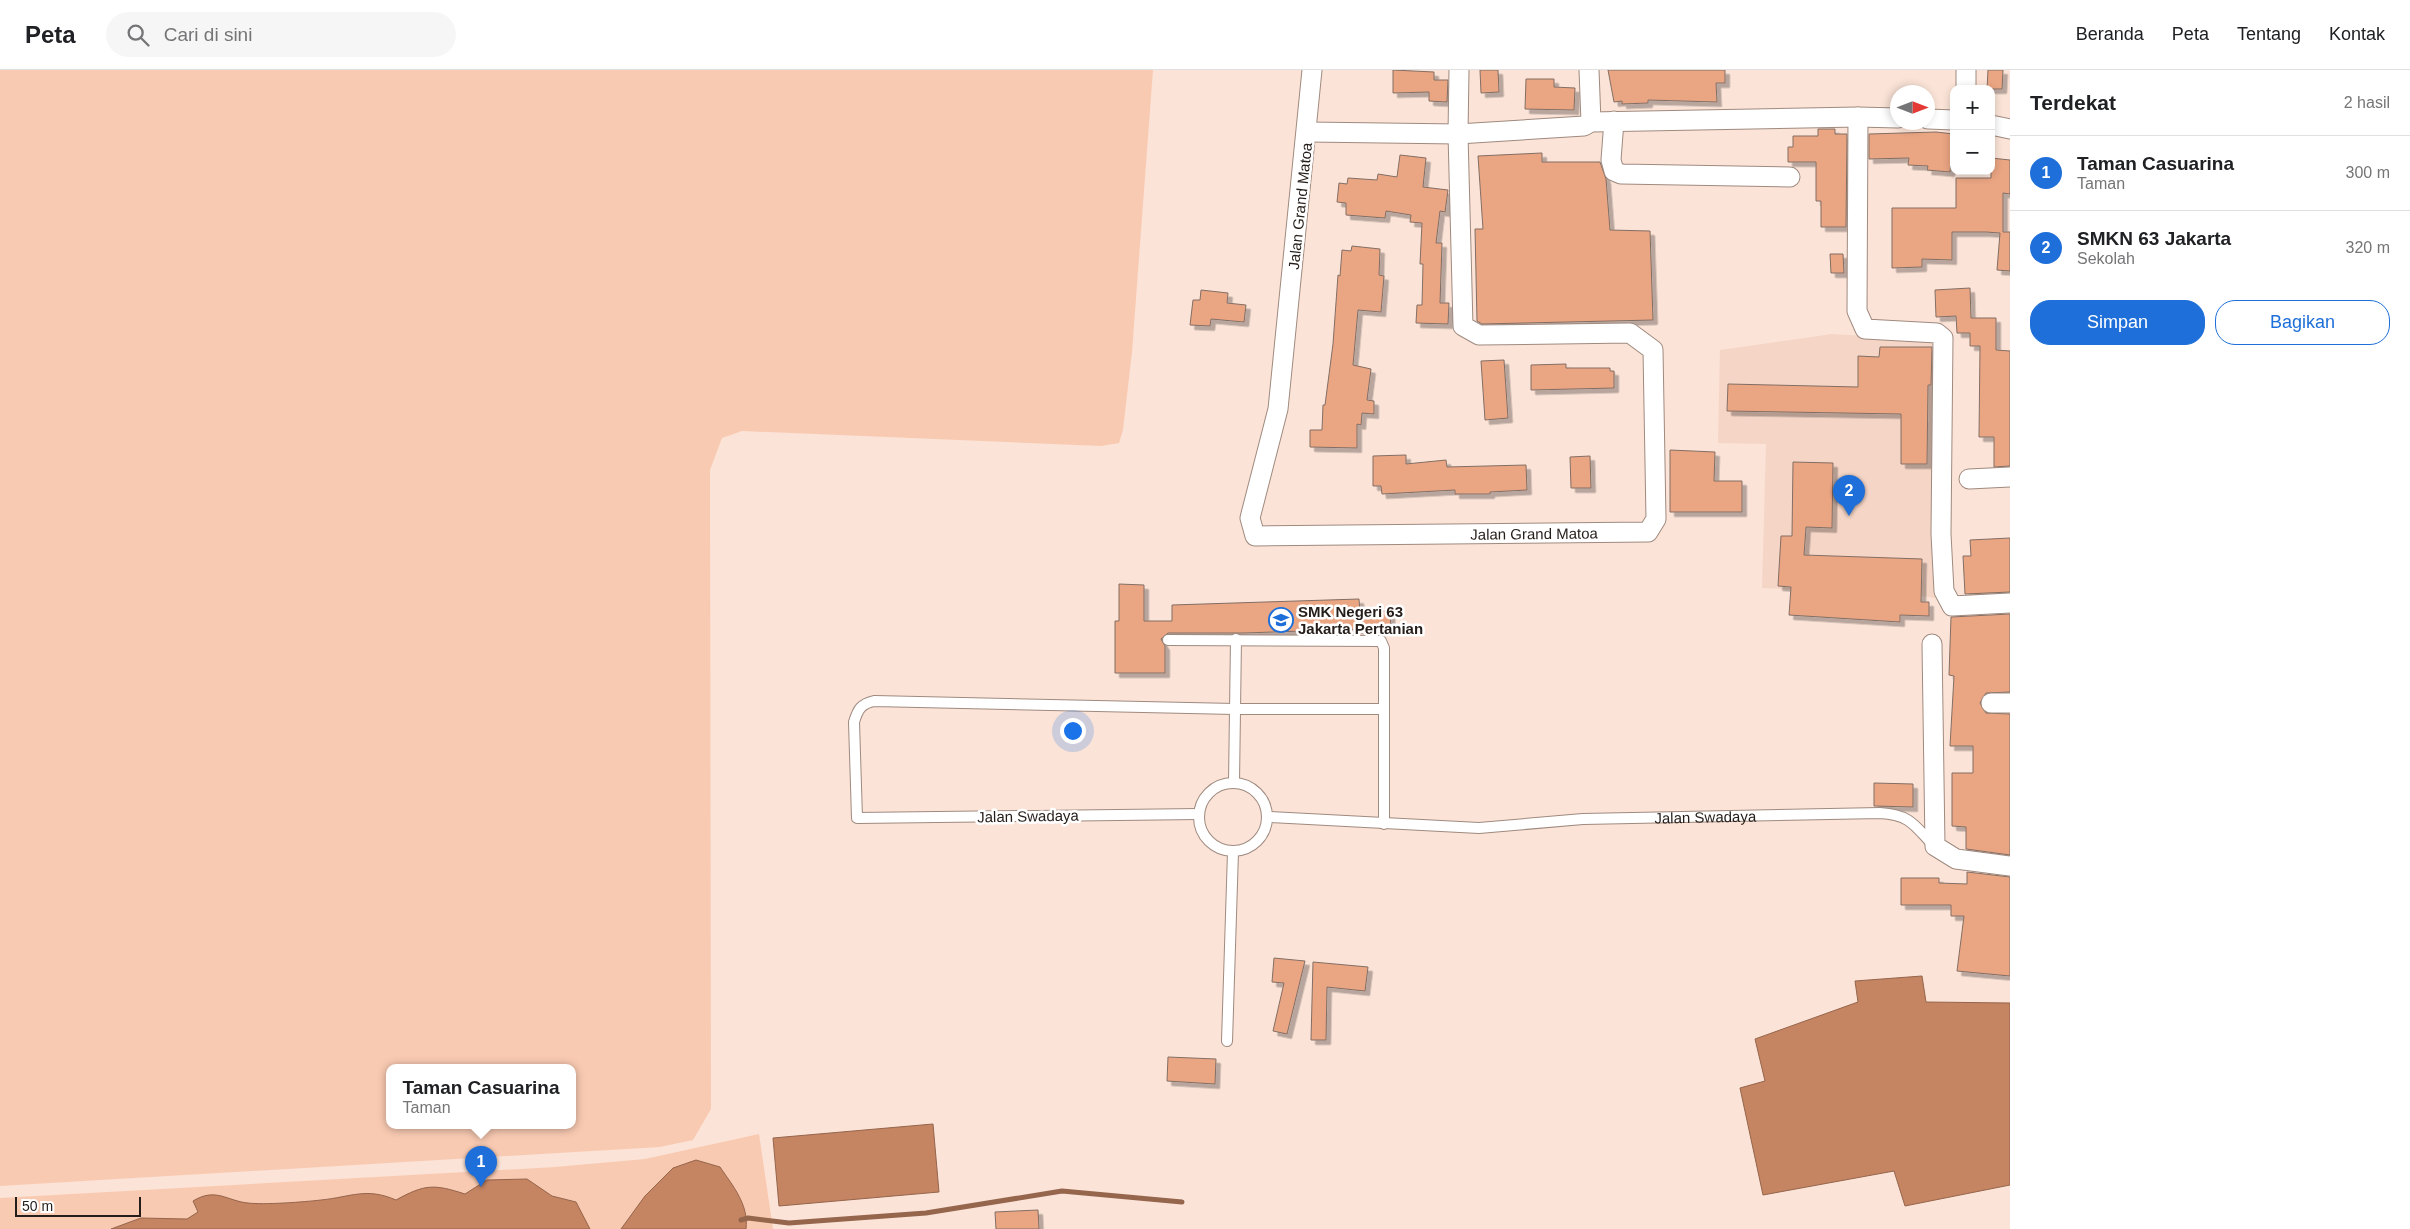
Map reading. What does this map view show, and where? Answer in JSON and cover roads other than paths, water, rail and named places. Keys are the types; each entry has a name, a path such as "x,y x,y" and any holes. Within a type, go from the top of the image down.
{"street":[{"name":"Jalan Grand Matoa","path":"1312,70 1308,132 1278,408 1250,518 1255,536 1648,532 1656,519 1653,350 1630,334 1479,335 1463,326 1458,134 1459,70"},
{"path":"1589,70 1591,122"},
{"path":"1966,70 1966,85"},
{"path":"1858,117 1857,311 1865,329 1937,334 1943,338 1941,534 1944,591 1952,606 2010,603"},
{"path":"1308,132 1458,134 1584,126 1591,122 1614,121 1890,118"},
{"path":"1935,119 1950,120"},
{"path":"1614,121 1612,160 1614,171 1621,174 1790,177"},
{"path":"1995,126 2010,129"},
{"path":"1968,479 2010,477"},
{"path":"1932,644 1935,846"},
{"path":"1991,703 2010,703"},
{"name":"Jalan Swadaya","path":"1935,846 1956,860 2010,866"}],"lane":[{"path":"1234,782 1236,639"},
{"path":"1168,640 1381,641 1384,648 1384,824"},
{"name":"Jalan Swadaya","path":"1198,814 857,818 854,722 858,710 864,704 874,701 1235,709"},
{"path":"1235,709 1384,709"},
{"path":"1234,782 1247,785 1258,793 1265,804 1268,817 1266,830 1258,842 1247,849 1233,852 1219,849 1207,840 1200,828 1198,814 1202,801 1210,791 1222,784 1234,782"},
{"name":"Jalan Swadaya","path":"1268,817 1480,828 1613,818 1880,813 1896,814 1908,818 1935,846"},
{"path":"1227,1041 1233,852"}],"waterway":[{"path":"741,1220 748,1218 789,1223 926,1213 1062,1191 1182,1202"}],"place":[{"name":"SMKN 63 Jakarta","path":"1849,516"},
{"name":"SMK Negeri 63 Jakarta Pertanian","path":"1281,620"},
{"name":"Taman Casuarina","path":"481,1187"}]}
